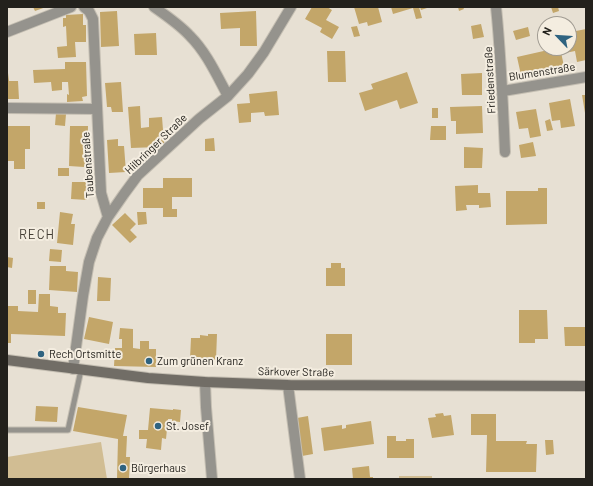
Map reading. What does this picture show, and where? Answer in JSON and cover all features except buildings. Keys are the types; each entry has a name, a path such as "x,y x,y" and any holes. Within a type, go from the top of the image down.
{"main road":[{"name":"Särkover Straße","path":"7,360 148,378 205,382 288,385 586,386"}],"street":[{"path":"7,32 71,7"},
{"name":"Taubenstraße","path":"84,7 89,11 93,19 101,193 108,217"},
{"path":"154,7 173,20 190,36 214,70 228,96"},
{"name":"Hilbringer Straße","path":"77,369 79,323 90,262 97,238 108,217 138,176 199,119 228,96 248,74 291,7"},
{"name":"Friedenstraße","path":"496,7 503,91 505,152"},
{"name":"Blumenstraße","path":"503,91 586,77"},
{"path":"7,108 97,110"},
{"path":"205,382 212,479"},
{"path":"288,385 300,479"}],"lane":[{"path":"7,430 68,430 77,369"}],"shaded area":[{"path":"101,442 107,479 7,479 7,457"},
{"path":"399,476 432,476 432,479 399,479"}],"place":[{"name":"Rech Ortsmitte","path":"41,354"},
{"name":"Zum grünen Kranz","path":"149,361"},
{"name":"St. Josef","path":"158,426"},
{"name":"Bürgerhaus","path":"123,468"}],"district":[{"name":"RECH","path":"37,235"}]}
